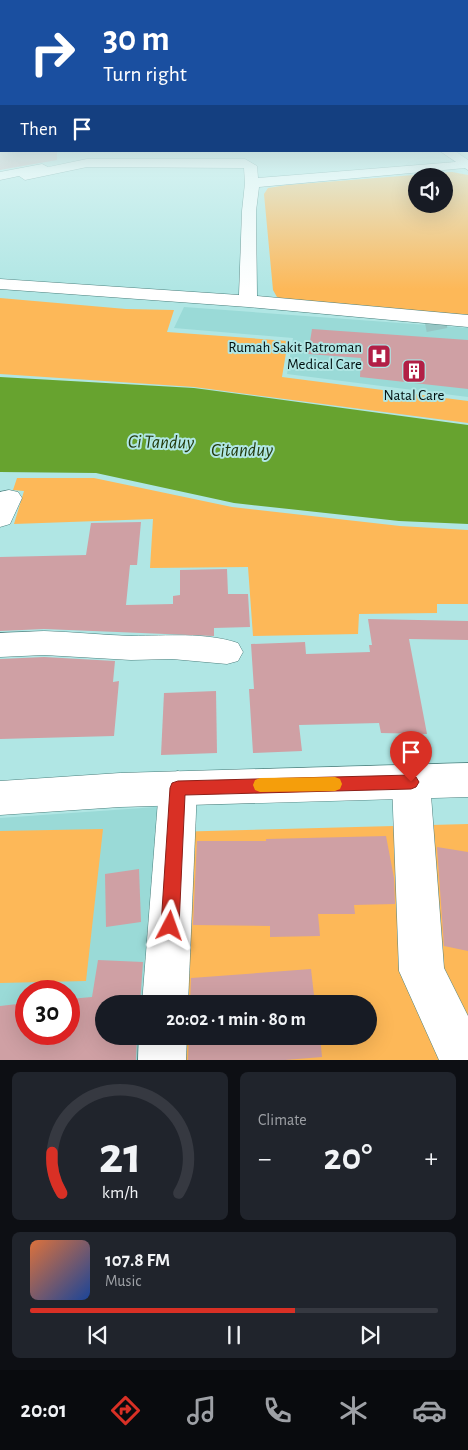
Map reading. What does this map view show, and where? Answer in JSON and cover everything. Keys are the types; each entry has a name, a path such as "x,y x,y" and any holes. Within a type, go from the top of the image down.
{"main road":[{"path":"248,301 251,190"},
{"path":"0,284 248,301 468,321"},
{"path":"0,644 44,643 130,648 172,647 227,652"},
{"path":"0,798 178,788 468,780"},
{"path":"411,782 422,971 464,1060"},
{"path":"166,995 178,788"},
{"path":"162,1060 163,1045"}],"shaded area":[{"path":"266,190 408,190 408,213 453,213 453,190 468,190 468,315 288,301 277,297 273,290 264,194"},
{"path":"0,298 126,309 174,310 167,332 288,341 282,377 468,401 468,423 194,387 0,374"},
{"name":"Rumah Sakit Patroman Medical Care","path":"184,307 468,328 468,397 287,374 293,338 174,328"},
{"path":"17,478 94,478 232,507 400,526 468,530 468,604 437,604 437,613 359,614 358,634 253,636 248,567 150,568 153,519 14,524 24,491 13,490"},
{"path":"171,806 154,995 95,995 95,1045 149,1045 148,1060 0,1060 0,818"},
{"path":"468,824 468,1060 152,1060 153,1045 377,1045 377,995 157,995 169,832"},
{"path":"103,829 86,981 15,980 15,983 0,983 0,831"}],"water":[{"name":"Citanduy","path":"0,377 194,388 468,425 468,524 399,521 234,503 96,473 0,472"}],"building":[{"path":"312,329 468,340 468,389 360,377 361,358 308,354"},
{"path":"141,522 137,565 130,565 126,605 173,604 173,596 180,595 180,570 227,569 228,594 248,594 250,627 214,628 214,636 44,629 0,631 0,557 86,555 91,523"},
{"path":"368,619 468,621 468,640 409,639 427,734 381,733 379,723 299,725 302,751 253,753 249,689 254,689 251,644 305,642 306,654 370,652 369,645 372,645"},
{"path":"44,657 115,661 113,682 119,681 114,736 0,739 0,659"},
{"path":"216,691 217,753 161,755 164,693"},
{"path":"386,836 394,878 395,904 354,905 355,914 318,914 320,936 270,937 270,926 193,925 197,841 266,841 266,839"},
{"path":"437,847 468,852 468,951 444,946"},
{"path":"139,869 141,922 106,927 105,874"},
{"path":"98,960 143,962 141,995 95,995 95,1045 137,1045 136,1060 0,1060 0,1006 15,1004 15,1045 80,1045 80,998 92,997"},
{"path":"311,969 314,995 190,995 191,978"},
{"path":"189,1045 321,1045 322,1057 285,1060 188,1060"}],"tunnel":[{"path":"435,319 437,330"}],"slow traffic":[{"path":"260,785 335,784"}],"place":[{"name":"Rumah Sakit Patroman Medical Care","path":"379,356"},
{"name":"Natal Care","path":"414,371"}],"route":[{"path":"170,926 178,788 411,782"}],"water label":[{"name":"Ci Tanduy","path":"161,441"}]}
